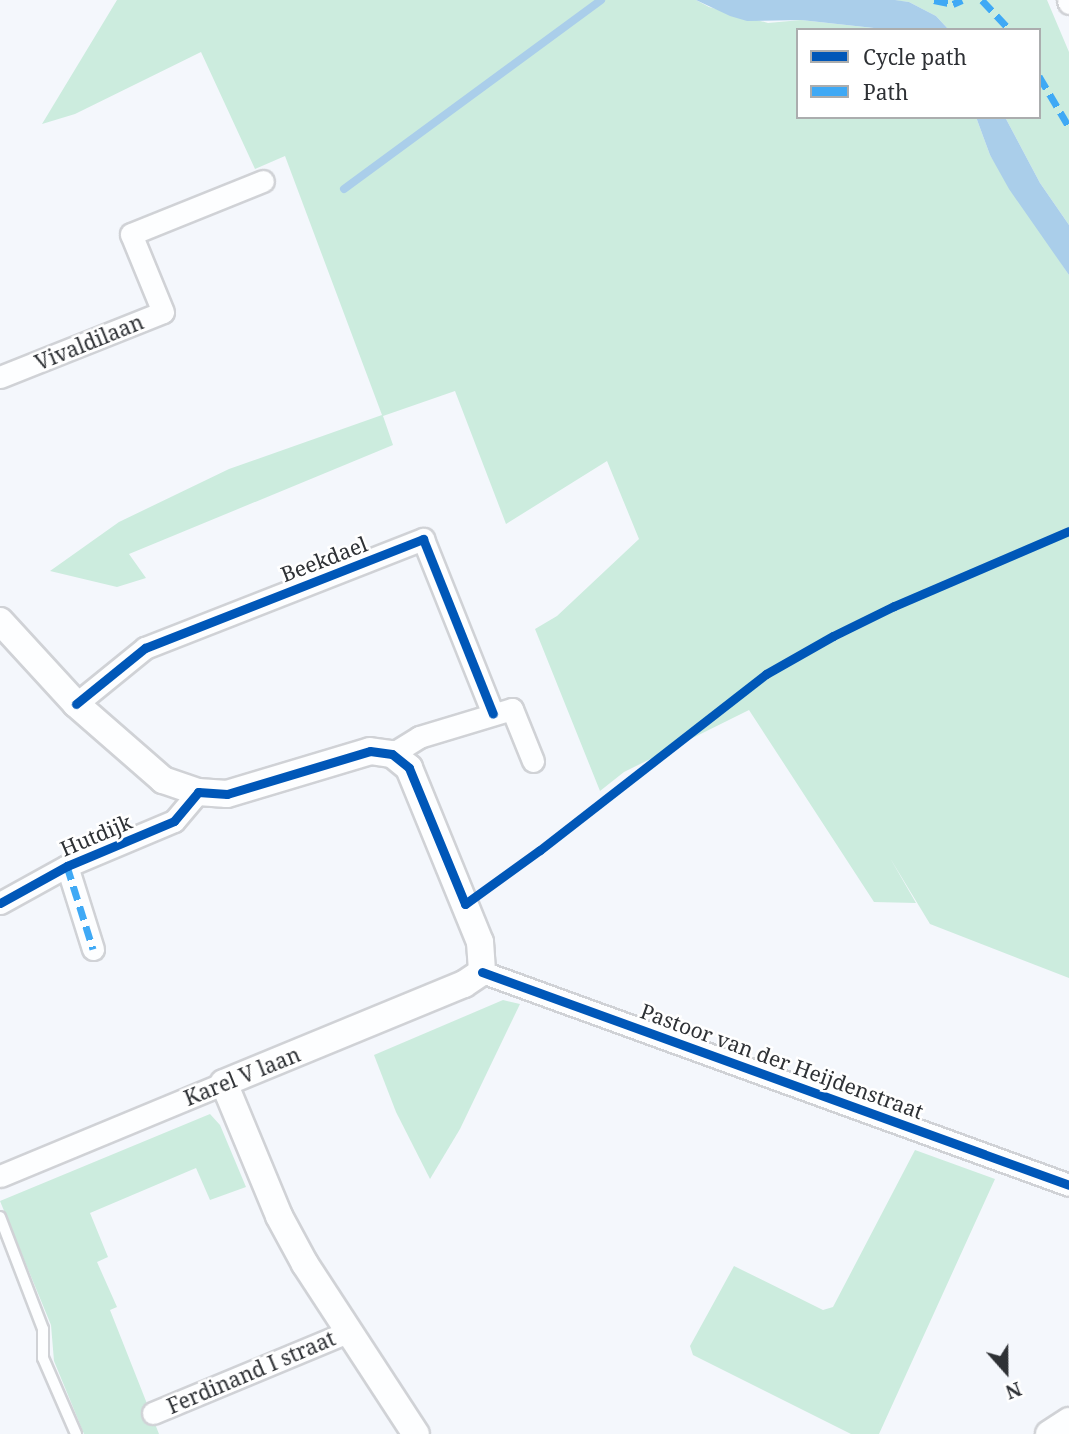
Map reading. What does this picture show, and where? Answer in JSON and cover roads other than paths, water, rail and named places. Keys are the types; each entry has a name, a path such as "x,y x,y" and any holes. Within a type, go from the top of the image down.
{"street":[{"name":"Vivaldilaan","path":"0,377 163,312 131,234 263,181"},
{"name":"Beekdael","path":"76,704 145,648 423,539 492,714"},
{"path":"2,628 76,704 163,780 198,792 227,794 370,751 392,754 409,768 445,855 480,942 482,972"},
{"path":"392,754 419,737 512,709 533,761"},
{"name":"Hutdijk","path":"0,903 66,866 174,821 198,792"},
{"name":"Hutdijk","path":"66,866 93,949"},
{"name":"Karel V laan","path":"0,1176 464,984 482,972"},
{"name":"Pastoor van der Heijdenstraat","path":"482,972 1069,1185"},
{"path":"224,1083 279,1216 416,1434"},
{"name":"Ferdinand I straat","path":"153,1413 349,1331"},
{"path":"1049,1434 1069,1420"}],"lane":[{"path":"0,1217 43,1329 44,1358 75,1434"}],"water":[{"path":"696,0 895,0 909,2 936,16 947,28 874,28 801,20 747,21"},
{"path":"977,119 1006,119 1040,183 1069,225 1069,275 1009,189 990,155"}],"waterway":[{"path":"344,189 601,0"}]}
